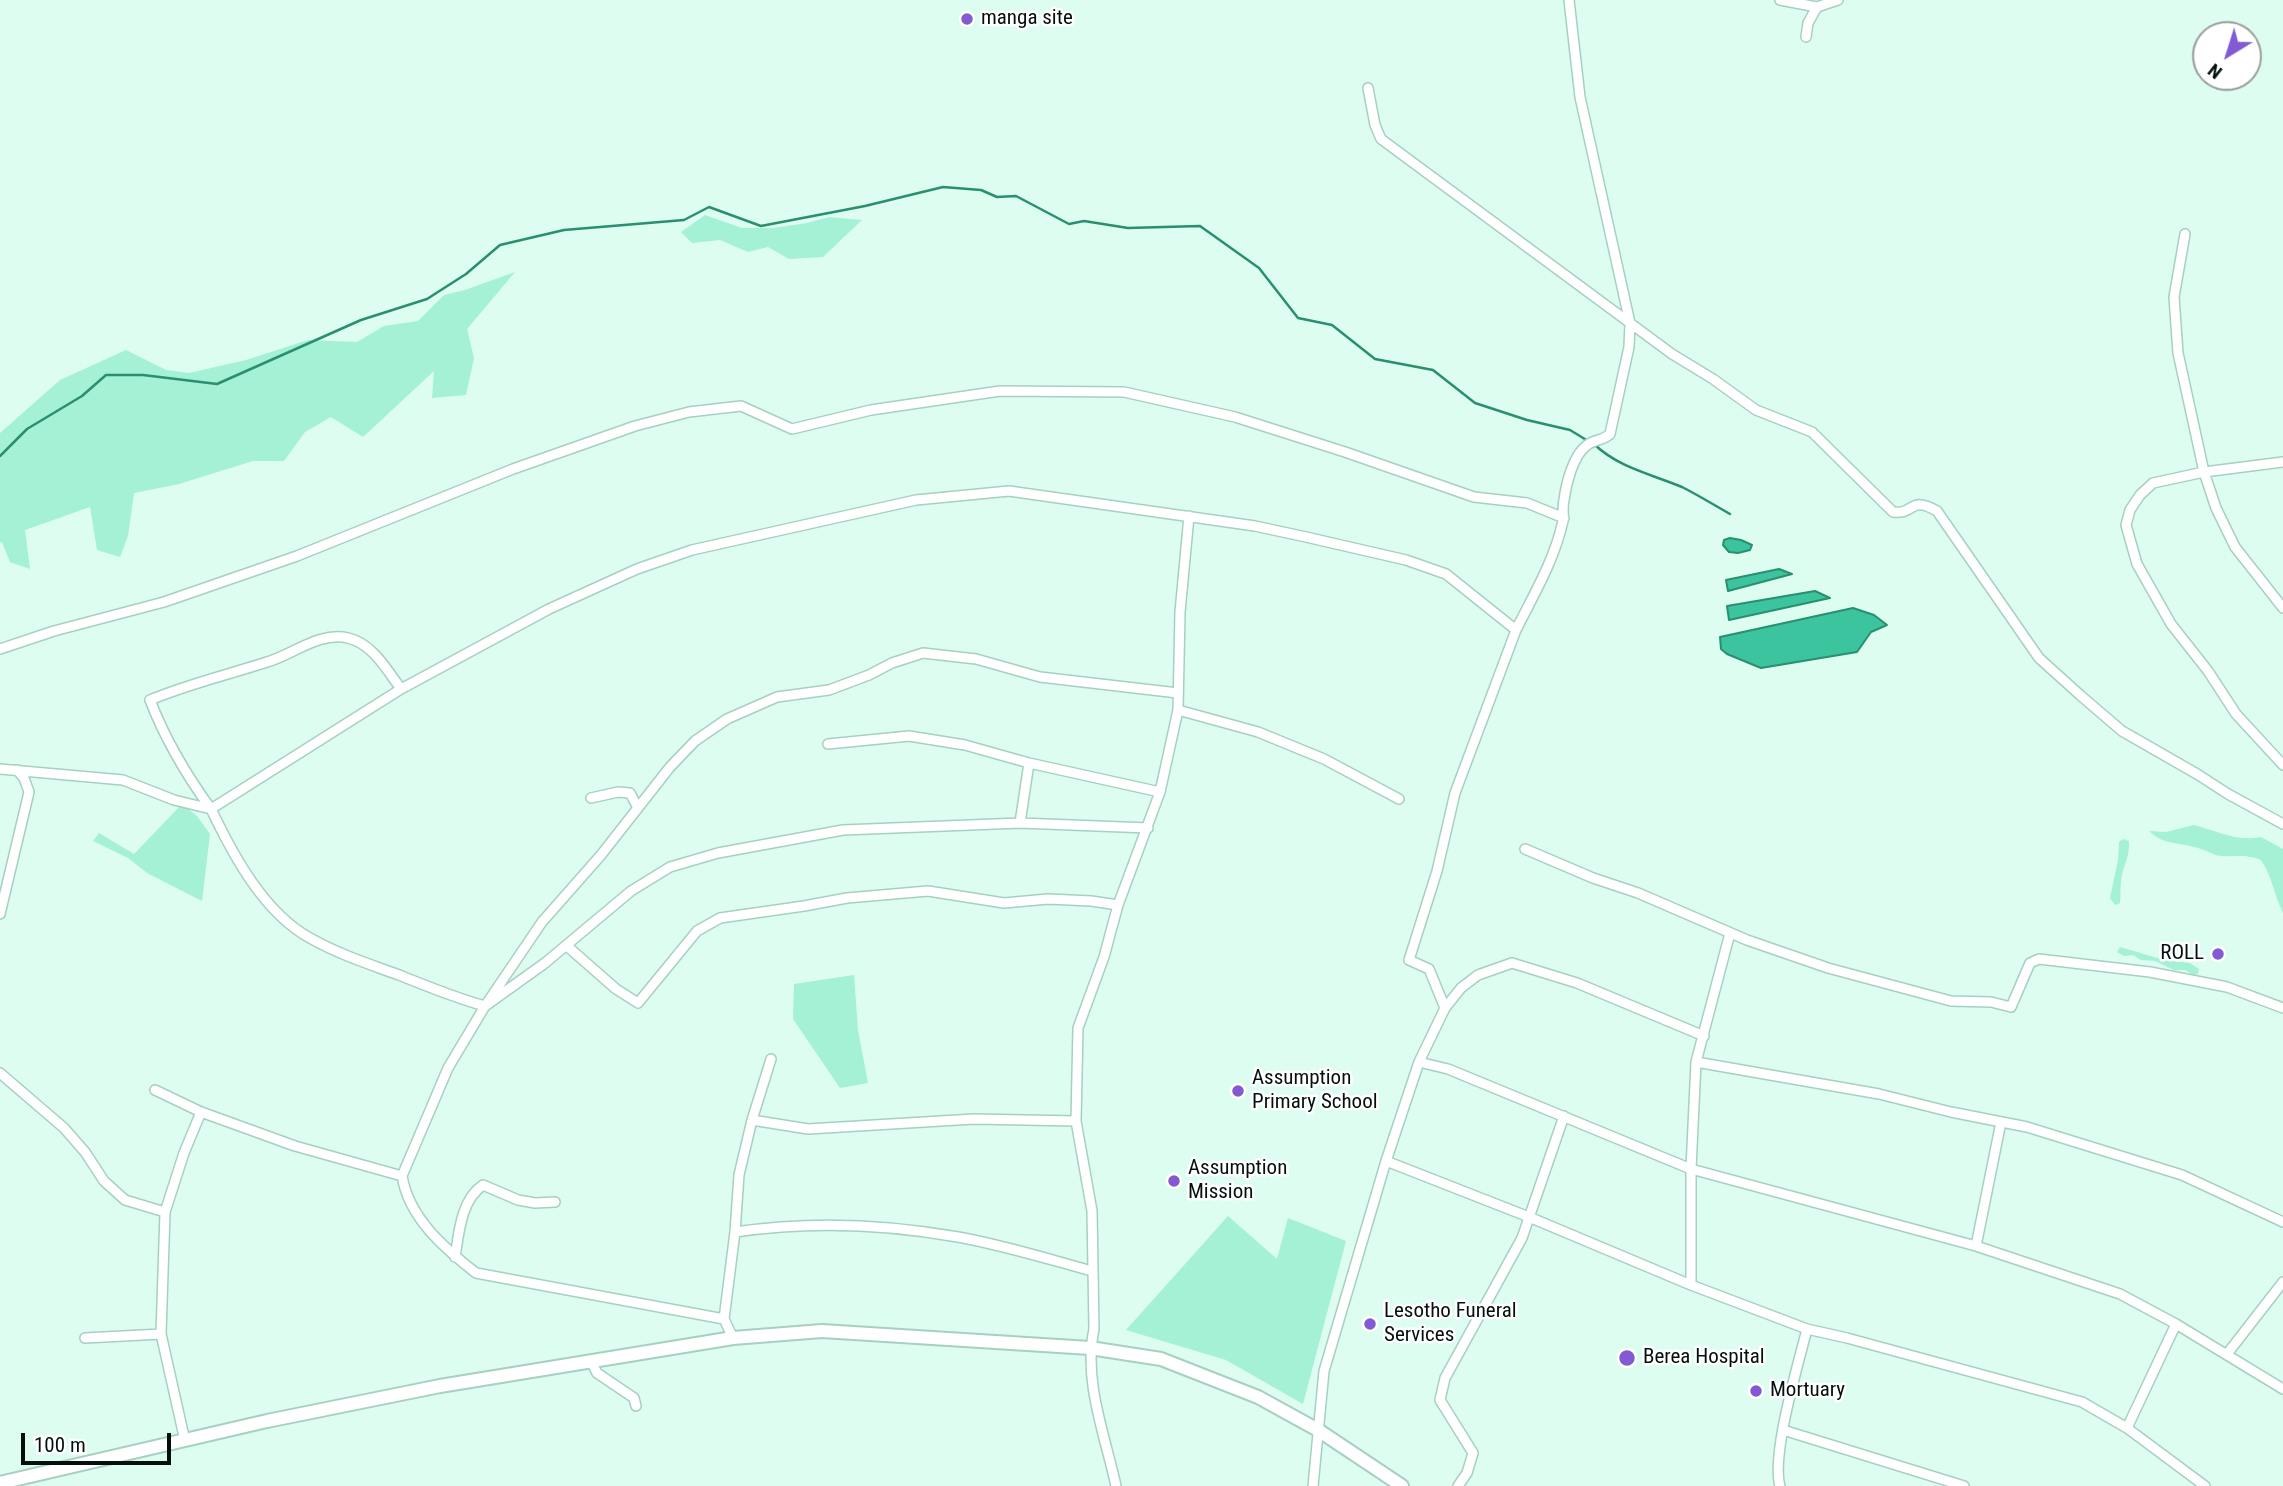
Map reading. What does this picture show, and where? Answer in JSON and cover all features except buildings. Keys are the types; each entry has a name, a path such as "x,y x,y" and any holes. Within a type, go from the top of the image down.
{"main road":[{"path":"0,1483 267,1421 440,1386 733,1338 822,1331 1090,1348 1161,1359 1258,1397 1318,1430 1402,1486"}],"street":[{"path":"1446,1008 1429,969 1409,960 1437,871 1455,793 1516,630 1542,582 1556,548 1564,518 1563,501 1573,467 1586,446 1606,439 1610,434 1629,347 1630,323 1580,97 1569,0"},
{"path":"1780,0 1817,8 1838,0"},
{"path":"1806,37 1808,23 1817,8"},
{"path":"1368,88 1375,125 1381,139 1630,323 1756,410 1812,432 1892,512 1900,513 1916,504 1924,504 1937,511 2039,658 2122,731 2283,824"},
{"path":"2185,234 2174,297 2178,353 2204,472 2216,508 2235,547 2283,608"},
{"path":"0,649 54,631 164,602 297,556 513,469 635,426 689,412 741,406 792,429 871,410 1000,391 1124,392 1235,417 1474,497 1527,503 1564,518"},
{"path":"2283,462 2204,472 2154,484 2140,495 2130,510 2126,525 2133,552 2171,624 2208,671 2236,714 2283,765"},
{"path":"0,769 123,780 174,800 211,809 401,689 550,610 636,569 692,550 916,500 1009,491 1189,516 1306,537 1416,564 1446,574 1516,630"},
{"path":"1116,1486 1090,1377 1090,1348 1094,1329 1092,1211 1076,1121 1078,1028 1104,957 1118,905 1160,792 1178,710 1180,612 1189,516"},
{"path":"401,689 366,646 347,637 324,639 271,661 198,681 150,701 191,781 211,809 233,855 254,885 297,930 359,960 485,1006"},
{"path":"724,1319 476,1273 449,1253 422,1221 405,1192 402,1176 448,1069 485,1006 542,922 670,767 695,741 727,719 777,697 829,690 923,653 976,659 1040,677 1178,693"},
{"path":"1178,710 1258,732 1324,759 1399,799"},
{"path":"828,744 909,736 965,745 1029,763 1160,792"},
{"path":"1020,823 1029,763"},
{"path":"0,914 30,792 17,770"},
{"path":"591,798 618,792 630,793 638,808"},
{"path":"485,1006 567,946 631,891 670,867 718,853 843,830 1020,823 1148,828"},
{"path":"1525,849 1730,933 1828,968 1951,1001 1991,1002 2011,1007 2031,962 2039,959 2150,972 2227,987 2283,1008"},
{"path":"567,946 616,989 638,1003 697,931 720,918 848,898 928,891 1004,904 1048,899 1118,905"},
{"path":"1691,1285 1691,1169 1696,1062 1730,933"},
{"path":"1313,1486 1324,1371 1385,1161 1419,1062 1446,1008 1461,988 1478,975 1513,962 1577,983 1704,1036"},
{"path":"733,1338 724,1319 739,1175 771,1059"},
{"path":"1419,1062 1448,1069 1691,1169 1976,1246 2120,1294 2176,1324 2283,1389"},
{"path":"1696,1062 1879,1094 2027,1127 2182,1175 2283,1223"},
{"path":"0,1073 64,1128 85,1152 104,1181 125,1200 165,1212"},
{"path":"155,1090 201,1112 316,1153 402,1176"},
{"path":"184,1441 161,1334 165,1212 184,1153 201,1112"},
{"path":"1458,1486 1468,1473 1473,1453 1440,1400 1445,1378 1522,1237 1564,1116"},
{"path":"752,1120 808,1129 974,1119 1076,1121"},
{"path":"1976,1246 2001,1122"},
{"path":"1385,1161 1807,1329 2082,1402 2127,1428 2205,1486"},
{"path":"455,1257 465,1210 472,1194 483,1185 518,1200 555,1202"},
{"path":"735,1232 837,1225 869,1226 958,1237 1092,1271"},
{"path":"2227,1354 2283,1282"},
{"path":"2127,1428 2176,1324"},
{"path":"1780,1486 1776,1474 1783,1430 1807,1329"},
{"path":"85,1338 161,1334"},
{"path":"592,1363 597,1373 634,1398 636,1406"},
{"path":"1783,1430 1964,1486"}],"shaded area":[{"path":"705,215 742,228 773,228 829,217 862,220 823,257 789,259 768,247 748,252 720,240 692,243 681,232"},
{"path":"515,272 467,329 474,358 466,395 432,398 434,371 363,437 331,417 305,432 284,461 253,461 179,484 134,493 128,536 120,557 97,550 90,507 25,530 30,569 10,562 0,542 0,433 60,380 126,350 166,370 189,373 246,360 308,340 357,342 384,326 418,321 444,295"},
{"path":"1730,538 1752,545 1750,550 1729,552 1723,545 1724,540"},
{"path":"1779,569 1792,574 1728,591 1726,580"},
{"path":"1815,591 1830,598 1729,620 1727,606"},
{"path":"1853,608 1874,615 1887,625 1871,632 1857,652 1761,668 1721,649 1720,637"},
{"path":"182,804 197,816 210,834 202,901 93,841 99,833 134,854"},
{"path":"2194,825 2235,837 2261,837 2283,849 2283,913 2261,860 2246,856 2217,855 2161,839 2149,831 2166,832"},
{"path":"2123,839 2129,841 2128,852 2121,880 2120,903 2115,905 2110,898 2119,842"},
{"path":"2120,947 2164,960 2190,963 2199,969 2198,974 2174,970 2133,955 2124,956 2117,952"},
{"path":"854,975 858,1030 868,1083 840,1088 793,1019 794,984"},
{"path":"1228,1216 1277,1259 1288,1218 1346,1241 1303,1404 1226,1360 1126,1330"}],"waterway":[{"path":"0,456 27,429 82,396 106,375 143,375 217,384 361,320 427,299 466,274 500,245 564,230 684,220 709,207 761,226 865,206 943,187 981,190 997,197 1016,196 1069,224 1084,221 1128,228 1200,226 1259,268 1298,318 1332,325 1375,359 1433,370 1475,403 1527,420 1570,430 1588,441"},
{"path":"1594,444 1625,465 1682,487 1730,514"}],"place":[{"name":"manga site","path":"967,19"},
{"name":"ROLL","path":"2218,954"},
{"name":"Assumption Primary School","path":"1238,1091"},
{"name":"Assumption Mission","path":"1174,1181"},
{"name":"Lesotho Funeral Services","path":"1370,1324"},
{"name":"Berea Hospital","path":"1627,1358"},
{"name":"Mortuary","path":"1756,1391"}]}
